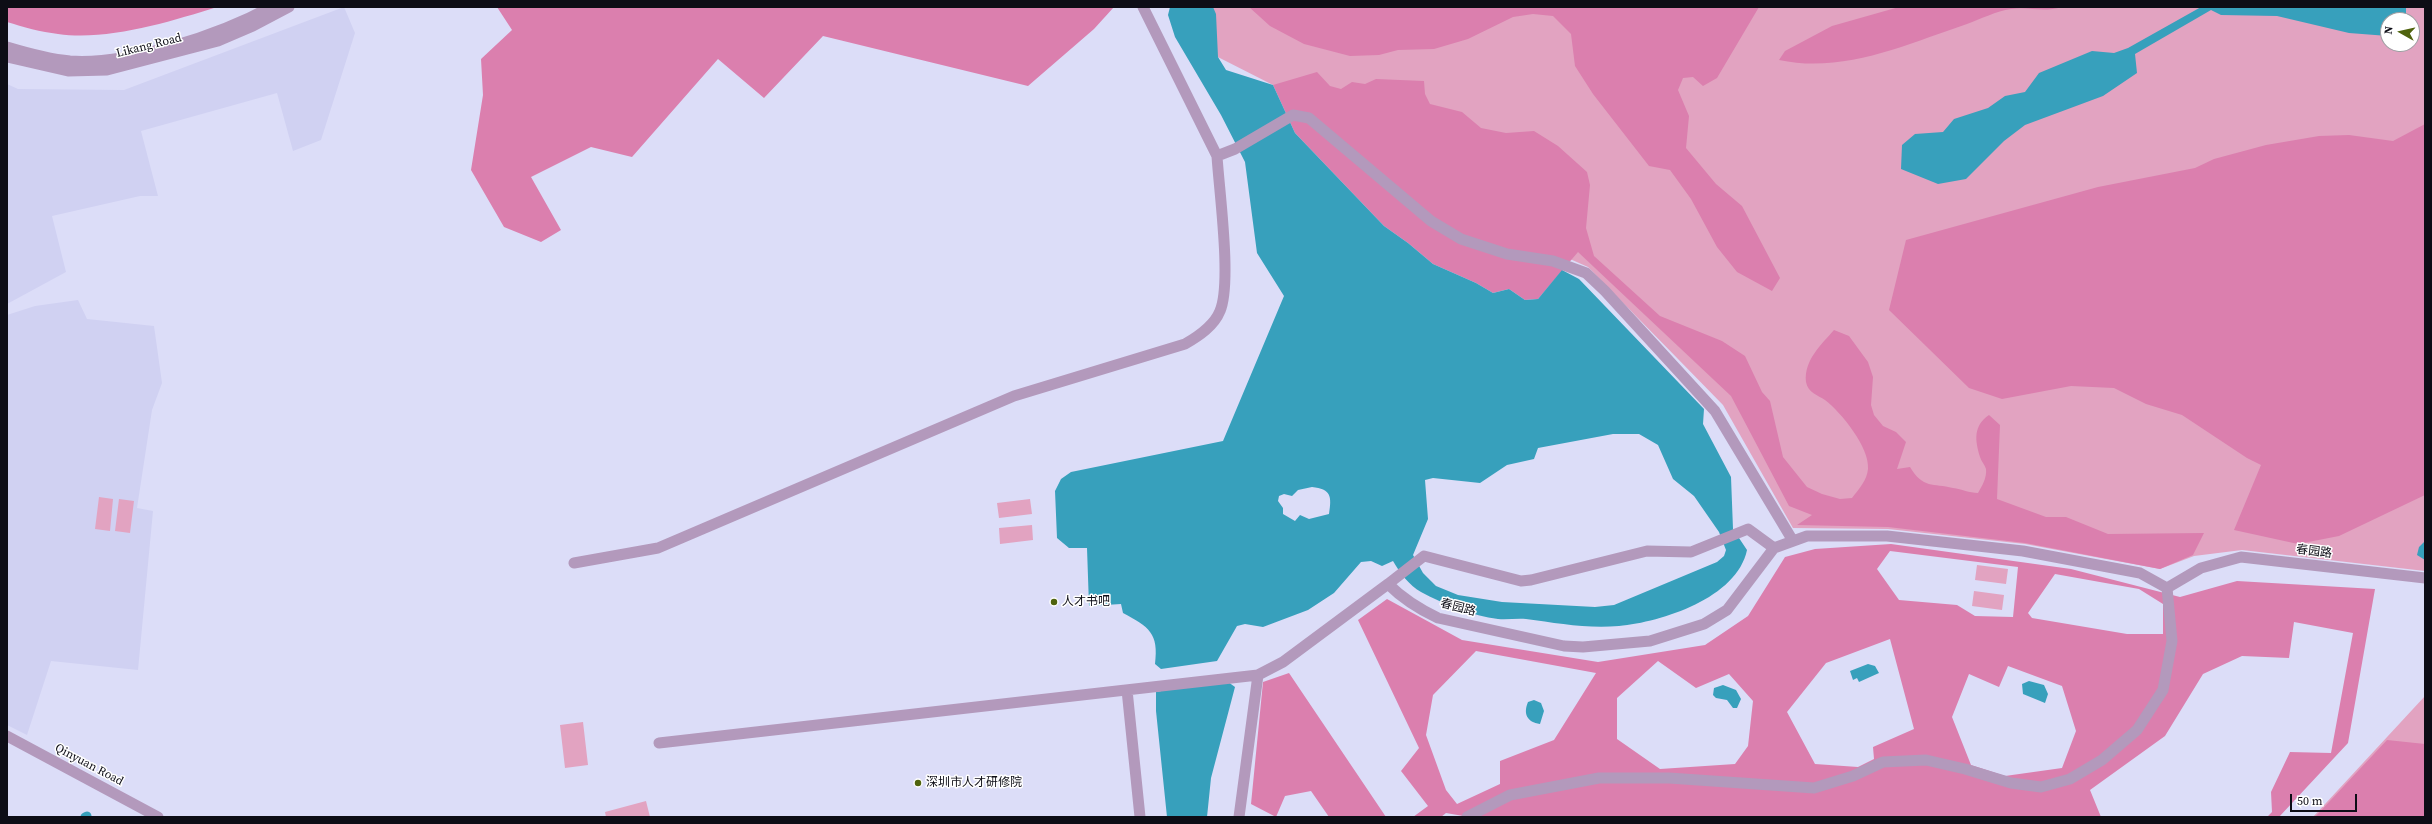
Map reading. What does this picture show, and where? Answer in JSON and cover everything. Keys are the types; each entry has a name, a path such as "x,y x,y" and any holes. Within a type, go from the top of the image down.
{"street":[{"name":"Likang Road","path":"7,47 70,61 112,58 204,36 271,7"},
{"name":"Likang Road","path":"7,57 68,71 107,70 218,41 253,26 289,7"},
{"path":"574,563 658,548 1014,396 1185,344 1204,333 1220,311 1224,290 1225,269 1217,156 1143,7"},
{"path":"1217,156 1234,149 1293,115 1309,118 1431,221 1461,239 1507,254 1553,261 1586,273 1715,411 1793,541"},
{"path":"660,743 1258,675 1284,662 1424,556 1521,581 1648,551 1691,552 1712,545 1748,529 1774,548 1807,536 1887,536 2023,551 2140,573 2167,588 2172,641 2163,690 2137,730 2102,760 2070,779 2041,787 2011,783 1965,769 1926,760 1883,762 1853,776 1814,788 1669,778 1599,778 1510,795 1467,817"},
{"name":"春园路","path":"1388,584 1399,595 1422,611 1438,618 1564,646 1584,647 1643,642 1704,624 1727,610 1774,548"},
{"name":"春园路","path":"2167,588 2201,568 2241,557 2425,578"},
{"path":"1239,817 1258,675"},
{"path":"1127,690 1140,817"},
{"name":"Qinyuan Road","path":"7,736 158,817"}],"shaded area":[{"path":"7,7 217,7 179,19 138,29 97,35 77,35 45,32 7,22"},
{"path":"344,7 355,33 321,140 293,151 277,93 141,131 158,196 140,196 52,216 66,272 7,304 7,84 18,89 124,90"},
{"path":"497,7 1114,7 1094,29 1028,86 823,36 764,98 718,59 632,157 591,147 531,177 561,230 541,242 504,227 471,170 483,95 481,59 512,30"},
{"path":"1188,7 2425,7 2425,571 2242,550 2194,556 2160,569 2025,544 1888,529 1793,528 1723,405 1588,267 1532,242 1273,85 1208,52"},
{"path":"1249,7 1759,7 1717,78 1703,86 1693,77 1683,78 1678,90 1689,116 1686,148 1716,184 1742,206 1780,278 1772,291 1737,272 1717,247 1691,199 1670,170 1649,166 1593,94 1575,66 1571,34 1553,16 1533,14 1513,17 1468,39 1434,49 1398,50 1379,55 1350,56 1304,44 1270,26"},
{"path":"1899,7 2062,7 2055,9 2017,8 2005,10 1898,48 1851,60 1827,63 1803,63 1779,60 1785,51 1832,26"},
{"path":"1317,72 1330,86 1341,89 1352,82 1365,84 1376,79 1424,81 1425,94 1430,104 1462,112 1481,128 1506,133 1534,131 1558,146 1587,172 1590,185 1586,228 1594,256 1660,316 1722,341 1745,356 1762,392 1770,401 1783,457 1807,487 1822,494 1840,499 1852,498 1866,477 1868,469 1864,451 1853,431 1832,406 1809,389 1806,382 1806,374 1814,353 1834,330 1849,336 1868,362 1873,377 1871,405 1874,415 1883,426 1896,432 1906,442 1897,469 1910,467 1919,479 1929,484 1978,493 1986,476 1986,469 1978,451 1976,439 1980,424 1989,415 2000,425 1997,499 2046,517 2066,517 2108,534 2204,533 2193,555 2160,569 2025,543 1888,527 1797,525 1812,515 1789,506 1731,396 1578,252 1538,299 1525,300 1509,289 1493,293 1476,283 1433,264 1408,243 1384,226 1295,133 1273,85"},
{"path":"2425,124 2425,495 2339,536 2298,544 2234,530 2261,465 2247,458 2182,415 2146,404 2114,388 2071,386 2002,399 1969,388 1889,310 1906,240 2098,187 2195,168 2214,159 2266,145 2319,136 2349,135 2393,141"},
{"path":"78,300 87,319 154,326 162,383 152,410 137,508 153,511 138,670 51,661 27,735 7,725 7,315 35,306"},
{"path":"99,497 113,499 110,531 95,529"},
{"path":"119,499 134,501 130,533 115,531"},
{"path":"1030,499 1032,514 999,518 997,503"},
{"path":"1032,525 1033,540 1000,544 999,528"},
{"path":"1891,544 2071,569 2180,597 2237,581 2375,589 2348,743 2279,817 2267,817 2272,812 2271,792 2290,752 2331,753 2353,633 2294,622 2289,658 2242,656 2203,674 2165,736 2090,790 2101,817 1469,817 1446,813 1441,817 1413,817 1428,806 1401,771 1419,748 1358,620 1387,599 1462,640 1598,662 1705,645 1748,616 1785,557 1815,549","holes":["1890,551 2018,567 2013,617 1975,616 1957,605 1899,600 1877,569","2055,574 2139,589 2163,604 2163,634 2127,634 2032,618 2028,613","1890,639 1914,729 1873,747 1874,759 1858,767 1815,764 1787,712 1826,663","1476,651 1596,673 1554,740 1500,761 1500,784 1457,804 1446,790 1426,735 1433,695","1658,661 1696,688 1729,674 1753,701 1748,746 1735,764 1660,769 1617,739 1617,698","2008,666 2062,686 2076,731 2062,768 2005,776 1971,765 1952,717 1969,674 1999,687"]},
{"path":"1977,565 2008,569 2006,584 1975,580"},
{"path":"1974,591 2004,595 2002,610 1972,606"},
{"path":"1289,673 1386,817 1329,817 1311,791 1285,796 1276,817 1251,804 1263,682"},
{"path":"2425,696 2425,817 2313,817"},
{"path":"583,722 588,765 565,768 560,725"},
{"path":"2387,740 2425,744 2425,817 2315,817"},
{"path":"646,801 650,817 606,817 605,812"}],"water":[{"path":"1170,7 1213,7 1216,14 1218,57 1226,70 1273,85 1295,133 1384,226 1408,243 1433,264 1476,283 1493,293 1509,289 1525,300 1538,299 1562,270 1579,279 1704,409 1703,424 1731,477 1733,529 1747,550 1740,567 1729,582 1713,594 1676,613 1636,624 1607,627 1584,626 1526,619 1498,619 1468,612 1448,605 1421,592 1405,578 1393,561 1382,566 1371,561 1361,562 1334,593 1308,610 1263,627 1245,624 1237,626 1217,661 1161,669 1155,664 1155,645 1150,632 1146,627 1123,613 1121,604 1089,606 1087,548 1069,548 1057,538 1055,491 1061,479 1071,472 1223,441 1284,296 1257,253 1245,162 1221,115 1175,37 1168,15","holes":["1613,434 1639,434 1658,445 1673,479 1694,496 1719,532 1726,550 1724,556 1717,562 1614,605 1595,607 1502,602 1458,595 1436,586 1423,573 1413,555 1428,519 1425,480 1433,478 1480,483 1507,465 1534,459 1538,448","1312,487 1323,490 1329,494 1329,514 1309,519 1300,515 1295,521 1283,514 1283,508 1278,501 1279,496 1284,494 1292,496 1298,490"]},
{"path":"2201,7 2406,7 2406,12 2380,12 2380,35 2349,33 2277,16 2221,15 2211,10 2135,54 2137,73 2103,96 2025,125 2004,141 1966,179 1938,184 1901,169 1902,145 1915,134 1943,132 1954,119 1988,108 2005,96 2025,92 2039,73 2092,51 2114,53 2128,48"},
{"path":"2425,541 2425,560 2417,555 2419,547"},
{"path":"1868,664 1875,666 1879,673 1859,682 1857,678 1853,680 1850,671"},
{"path":"1224,679 1235,687 1211,778 1207,817 1167,817 1156,711 1156,692"},
{"path":"2029,681 2044,685 2048,694 2045,703 2023,694 2022,684"},
{"path":"1723,685 1736,690 1741,699 1737,708 1733,708 1727,700 1716,698 1713,695 1714,688"},
{"path":"1534,700 1541,703 1544,711 1540,724 1529,719 1526,714 1528,702"}],"place":[{"name":"人才书吧","path":"1054,602"},
{"name":"深圳市人才研修院","path":"918,783"}]}
